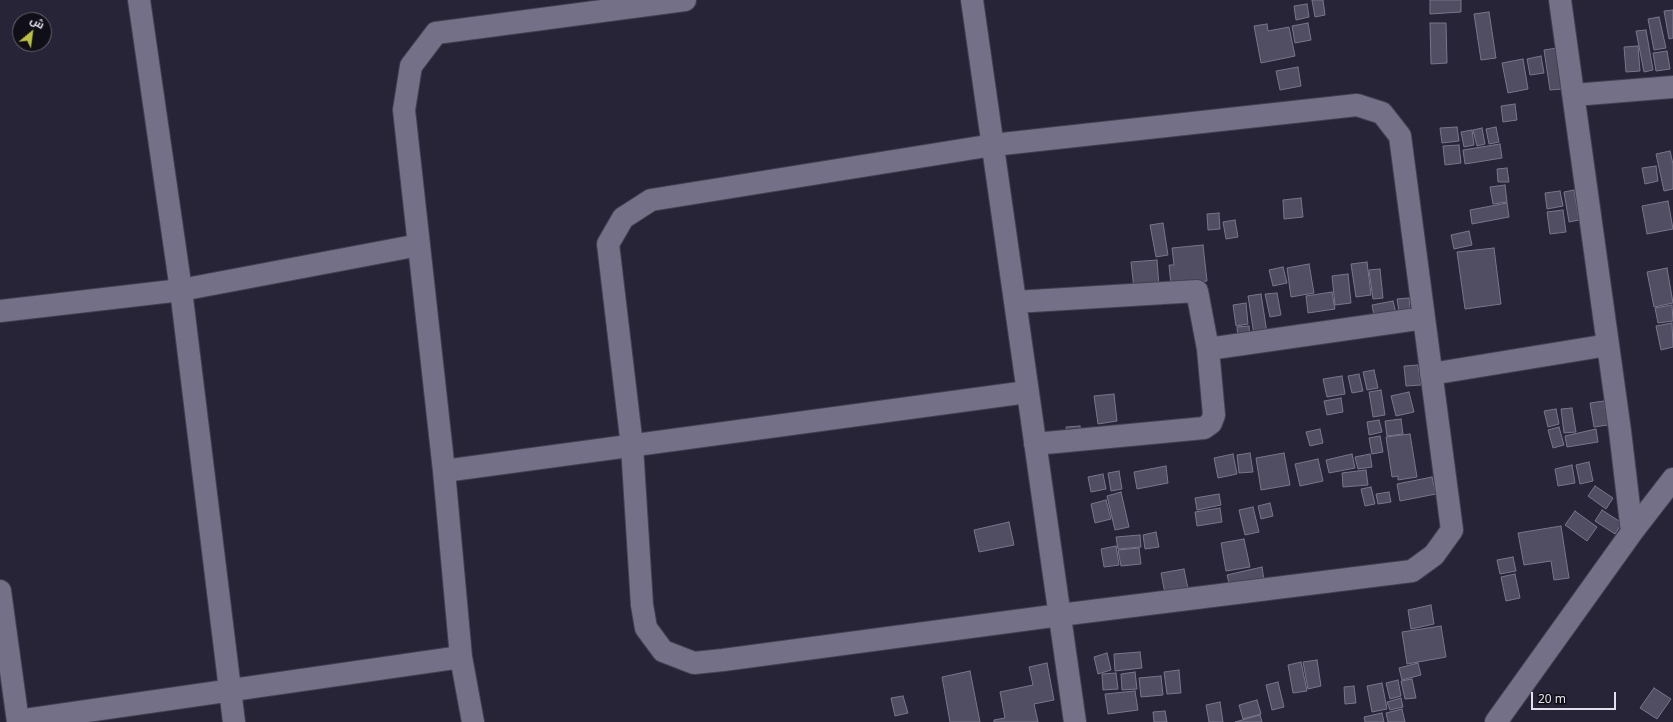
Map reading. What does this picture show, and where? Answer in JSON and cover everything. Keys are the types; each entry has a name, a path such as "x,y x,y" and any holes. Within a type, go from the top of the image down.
{"street":[{"path":"139,0 181,290 234,722"},
{"path":"473,722 461,657 444,471 404,110 411,66 436,33 685,0"},
{"path":"972,0 1075,722"},
{"path":"1560,0 1608,345 1632,532"},
{"path":"1574,95 1673,87"},
{"path":"1357,106 1382,113 1400,136 1452,530 1434,555 1412,571 1060,614 694,663 663,651 646,628 642,605 632,446 608,244 623,218 651,200 993,145 1357,106"},
{"path":"0,311 181,290 419,245"},
{"path":"1015,302 1180,291 1190,293 1196,291 1208,348 1214,415 1211,423 1204,428 1035,444"},
{"path":"1208,348 1424,318"},
{"path":"1431,374 1608,345"},
{"path":"444,471 1028,392"},
{"path":"1496,722 1632,532 1673,479"},
{"path":"0,591 18,721 461,657"}],"building":[{"path":"1312,0 1323,0 1325,15 1315,17"},
{"path":"1430,0 1461,0 1461,12 1430,14"},
{"path":"1307,4 1309,17 1296,20 1294,6"},
{"path":"1673,10 1673,38 1669,39 1664,11"},
{"path":"1489,12 1496,58 1481,60 1474,14"},
{"path":"1659,17 1666,48 1654,50 1648,19"},
{"path":"1308,23 1311,40 1295,43 1292,26"},
{"path":"1430,23 1446,23 1447,63 1431,64"},
{"path":"1267,24 1268,31 1289,27 1295,56 1261,63 1254,26"},
{"path":"1646,30 1653,70 1644,72 1636,31"},
{"path":"1638,46 1640,71 1626,72 1624,47"},
{"path":"1557,48 1563,89 1550,90 1544,50"},
{"path":"1667,51 1670,69 1656,71 1653,53"},
{"path":"1541,56 1544,73 1530,75 1527,59"},
{"path":"1523,59 1528,89 1508,93 1502,63"},
{"path":"1298,67 1301,86 1280,90 1276,71"},
{"path":"1515,104 1517,120 1503,122 1501,106"},
{"path":"1457,127 1459,141 1442,143 1440,128"},
{"path":"1496,127 1499,142 1489,144 1486,129"},
{"path":"1482,128 1485,144 1477,146 1473,130"},
{"path":"1472,130 1474,145 1464,147 1461,132"},
{"path":"1500,144 1502,158 1465,164 1463,150"},
{"path":"1459,145 1461,163 1445,165 1443,146"},
{"path":"1670,151 1673,164 1673,189 1664,191 1656,154"},
{"path":"1656,166 1658,181 1645,184 1642,168"},
{"path":"1507,168 1509,182 1498,182 1497,169"},
{"path":"1505,185 1507,202 1493,204 1490,187"},
{"path":"1574,190 1579,220 1569,222 1564,192"},
{"path":"1560,191 1563,206 1547,209 1545,193"},
{"path":"1301,198 1303,217 1284,219 1283,200"},
{"path":"1668,201 1673,229 1647,234 1642,206"},
{"path":"1507,203 1509,217 1472,224 1470,210"},
{"path":"1563,210 1566,232 1550,234 1547,212"},
{"path":"1219,213 1220,229 1208,230 1207,214"},
{"path":"1235,220 1238,237 1226,239 1223,222"},
{"path":"1163,223 1168,255 1156,257 1150,225"},
{"path":"1469,231 1472,245 1454,249 1451,235"},
{"path":"1203,245 1207,281 1171,285 1169,265 1174,265 1172,248"},
{"path":"1494,248 1501,304 1465,309 1457,252"},
{"path":"1157,260 1159,286 1134,289 1131,262"},
{"path":"1367,262 1371,295 1356,297 1351,264"},
{"path":"1309,264 1314,293 1291,297 1287,268"},
{"path":"1283,267 1287,283 1273,286 1269,270"},
{"path":"1667,268 1673,303 1654,307 1647,272"},
{"path":"1380,269 1383,298 1373,299 1369,270"},
{"path":"1348,274 1351,303 1335,305 1332,276"},
{"path":"1332,292 1335,309 1308,313 1306,296"},
{"path":"1277,293 1281,315 1270,317 1265,294"},
{"path":"1261,294 1267,333 1254,335 1248,296"},
{"path":"1409,298 1411,316 1400,318 1397,299"},
{"path":"1393,301 1397,317 1375,321 1372,305"},
{"path":"1246,303 1248,324 1236,326 1233,305"},
{"path":"1672,305 1673,321 1658,323 1655,308"},
{"path":"1672,323 1673,347 1661,350 1656,326"},
{"path":"1249,326 1250,337 1238,339 1237,327"},
{"path":"1418,365 1421,385 1406,386 1404,366"},
{"path":"1374,370 1378,388 1367,390 1363,372"},
{"path":"1359,374 1363,391 1352,393 1348,376"},
{"path":"1342,376 1345,394 1327,397 1323,379"},
{"path":"1381,390 1385,415 1373,417 1369,392"},
{"path":"1409,392 1414,412 1396,416 1391,396"},
{"path":"1114,394 1117,421 1098,424 1094,396"},
{"path":"1341,398 1343,412 1327,415 1324,401"},
{"path":"1604,401 1608,425 1594,427 1590,403"},
{"path":"1572,408 1576,432 1564,433 1561,409"},
{"path":"1556,409 1559,424 1548,427 1544,411"},
{"path":"1401,419 1403,434 1387,436 1385,421"},
{"path":"1379,420 1382,432 1369,435 1367,422"},
{"path":"1080,426 1081,437 1067,438 1066,427"},
{"path":"1559,427 1564,445 1553,448 1548,430"},
{"path":"1320,429 1323,443 1310,446 1306,432"},
{"path":"1596,429 1598,442 1567,447 1565,436"},
{"path":"1410,434 1417,477 1398,480 1398,476 1392,477 1386,437"},
{"path":"1380,436 1383,452 1372,454 1369,438"},
{"path":"1250,453 1253,472 1239,473 1237,455"},
{"path":"1284,453 1290,485 1261,490 1256,458"},
{"path":"1233,454 1237,474 1218,478 1214,458"},
{"path":"1352,454 1355,468 1329,473 1326,460"},
{"path":"1370,454 1372,467 1358,469 1355,457"},
{"path":"1318,459 1323,481 1300,486 1295,464"},
{"path":"1589,462 1593,481 1580,484 1576,465"},
{"path":"1572,465 1575,483 1558,486 1555,469"},
{"path":"1166,466 1168,483 1137,489 1134,472"},
{"path":"1366,470 1368,485 1343,487 1342,473"},
{"path":"1119,471 1122,489 1111,491 1108,473"},
{"path":"1103,474 1106,489 1091,492 1088,477"},
{"path":"1432,477 1436,494 1400,501 1397,484"},
{"path":"1595,486 1613,498 1606,509 1588,496"},
{"path":"1371,487 1375,504 1365,506 1361,489"},
{"path":"1121,492 1129,527 1115,530 1107,496"},
{"path":"1389,492 1391,502 1378,504 1376,494"},
{"path":"1219,494 1221,505 1197,510 1195,498"},
{"path":"1106,500 1111,519 1095,523 1091,504"},
{"path":"1270,503 1273,516 1261,519 1258,506"},
{"path":"1253,507 1259,532 1245,535 1239,510"},
{"path":"1220,508 1222,522 1197,526 1195,512"},
{"path":"1602,510 1622,523 1615,534 1595,521"},
{"path":"1575,511 1597,527 1587,541 1565,525"},
{"path":"1009,522 1014,545 979,552 974,530"},
{"path":"1561,526 1569,578 1554,580 1551,561 1524,565 1518,533"},
{"path":"1156,532 1159,547 1145,549 1143,535"},
{"path":"1140,535 1141,547 1118,549 1116,537"},
{"path":"1244,539 1250,567 1226,571 1221,543"},
{"path":"1116,546 1119,565 1104,567 1101,549"},
{"path":"1139,548 1141,564 1121,566 1118,550"},
{"path":"1513,557 1516,571 1500,574 1497,560"},
{"path":"1262,567 1264,580 1230,587 1227,575"},
{"path":"1184,569 1189,594 1166,599 1161,573"},
{"path":"1515,574 1520,598 1506,601 1501,577"},
{"path":"1431,605 1434,624 1411,629 1408,610"},
{"path":"1441,626 1446,657 1407,664 1402,632"},
{"path":"1140,652 1142,668 1115,671 1114,654"},
{"path":"1107,653 1111,670 1098,674 1094,657"},
{"path":"1317,660 1321,686 1308,689 1303,662"},
{"path":"1301,662 1307,691 1293,693 1288,665"},
{"path":"1047,663 1054,700 1034,704 1038,722 994,722 994,720 1005,718 1000,692 1033,685 1029,667"},
{"path":"1418,663 1421,675 1402,680 1399,668"},
{"path":"1179,670 1181,693 1167,694 1164,672"},
{"path":"970,671 980,722 950,722 942,677"},
{"path":"1135,672 1137,689 1122,690 1121,674"},
{"path":"1116,673 1118,689 1103,690 1102,674"},
{"path":"1161,676 1163,695 1141,697 1139,678"},
{"path":"1412,679 1416,698 1405,699 1401,681"},
{"path":"1398,680 1401,696 1390,699 1386,683"},
{"path":"1278,682 1284,707 1272,710 1266,685"},
{"path":"1382,683 1387,709 1372,712 1367,686"},
{"path":"1354,686 1356,703 1345,704 1344,687"},
{"path":"1654,688 1671,699 1657,719 1640,708"},
{"path":"1135,691 1138,710 1108,714 1105,694"},
{"path":"903,696 908,713 895,716 891,698"},
{"path":"1401,698 1403,707 1390,710 1387,702"},
{"path":"1257,700 1261,714 1243,719 1239,705"},
{"path":"1220,702 1223,722 1209,722 1206,705"},
{"path":"1402,709 1405,722 1388,722 1386,713"},
{"path":"1165,711 1167,722 1154,722 1153,712"},
{"path":"1382,713 1384,722 1365,722 1364,717"},
{"path":"1260,715 1262,722 1235,722"}]}
